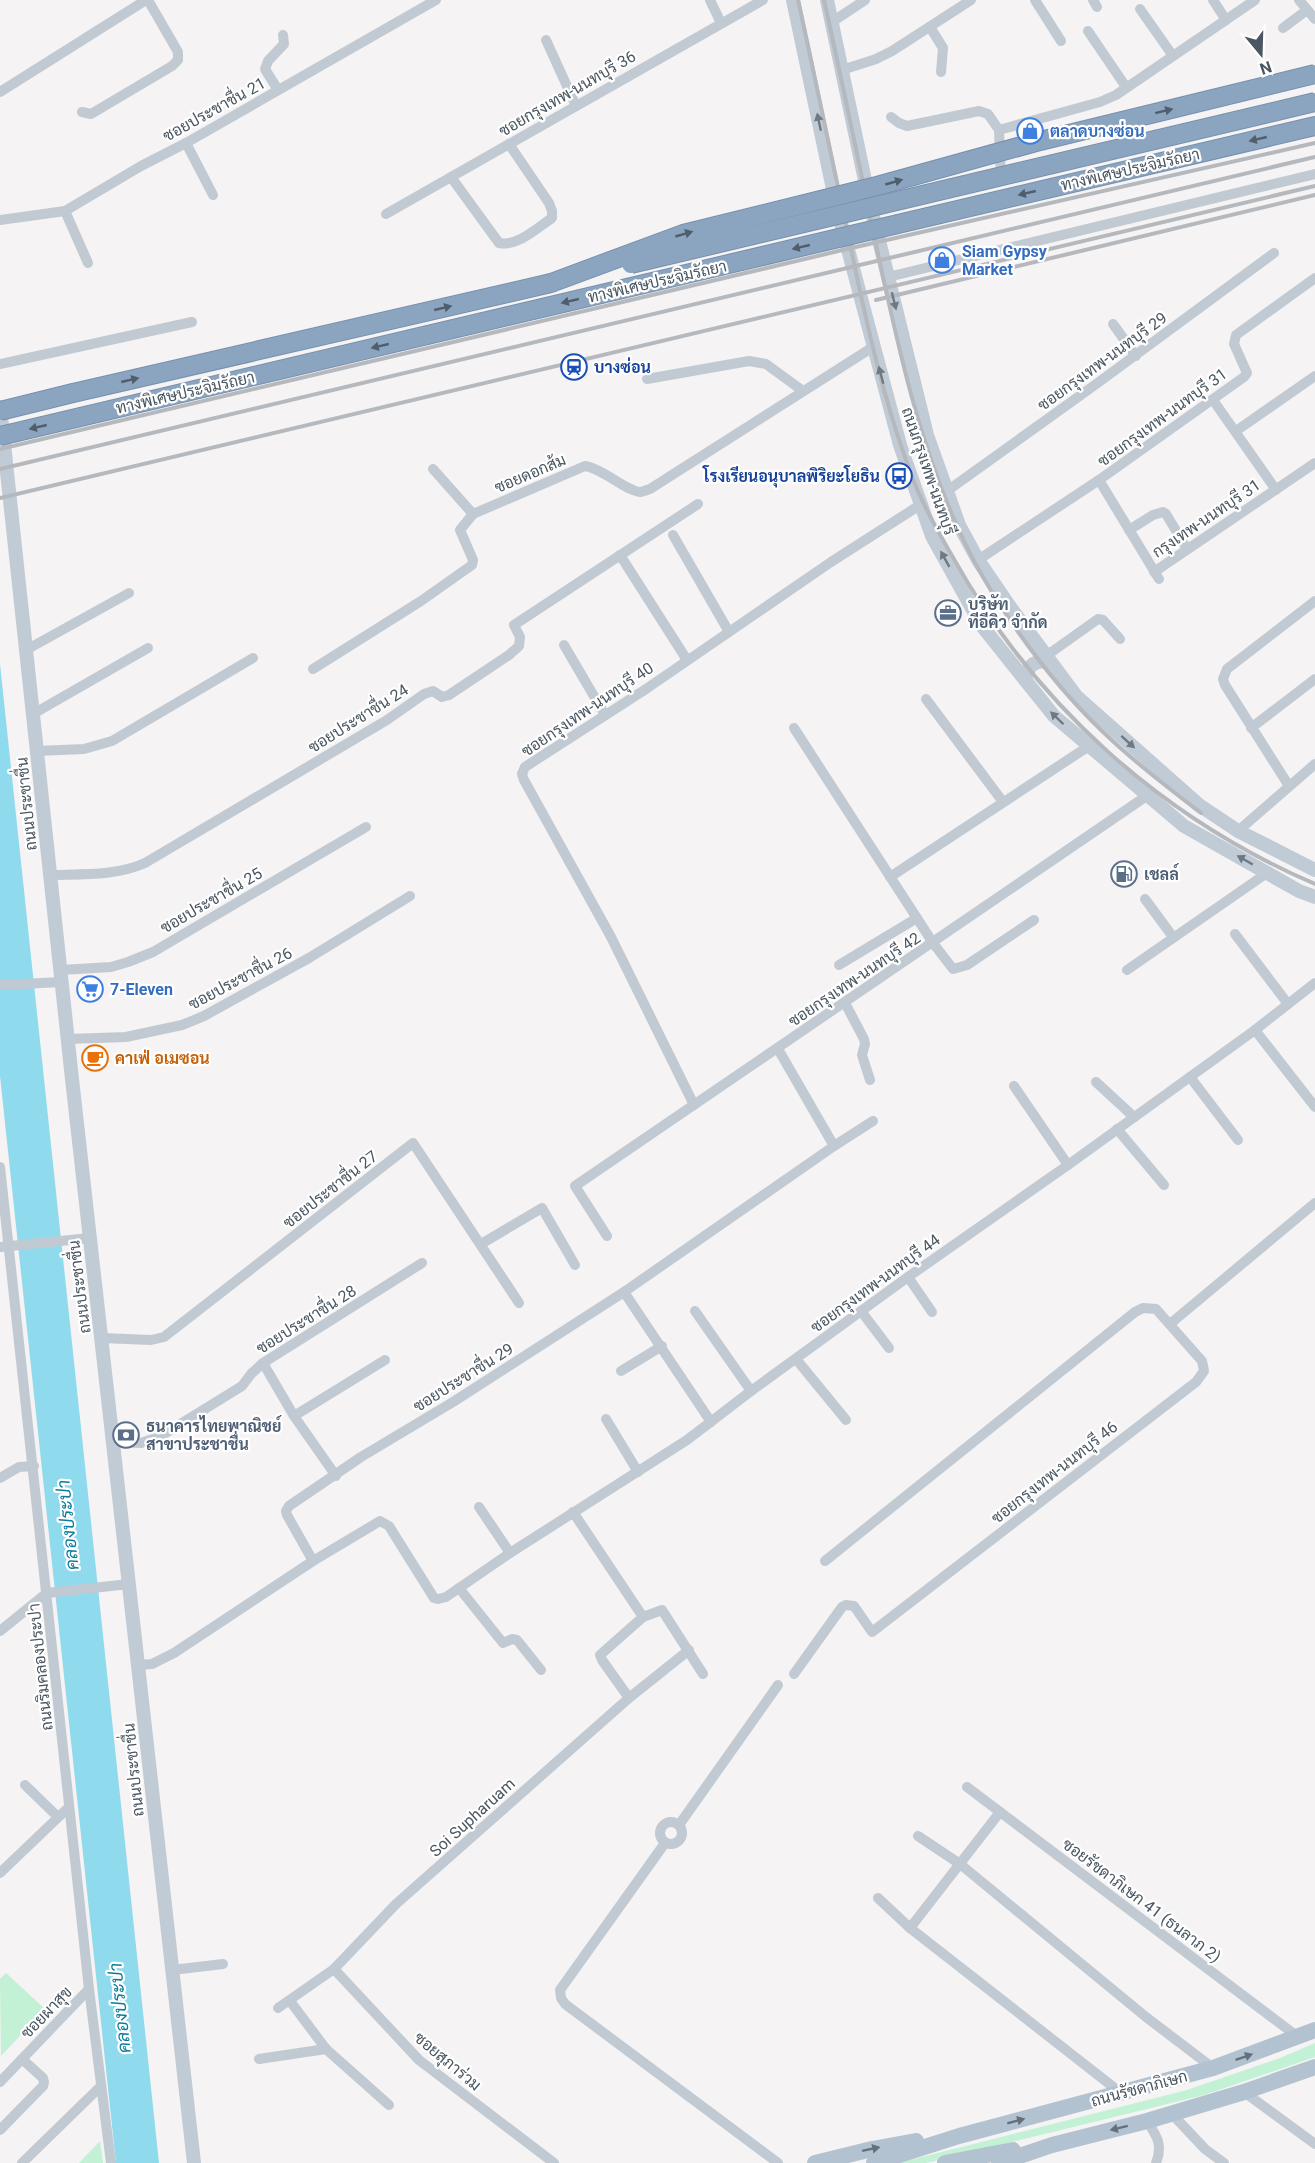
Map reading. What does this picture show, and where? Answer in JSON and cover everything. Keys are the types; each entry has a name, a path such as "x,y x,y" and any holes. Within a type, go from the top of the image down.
{"highway":[{"path":"551,283 683,234 877,186 1036,142 1315,74"},
{"name":"ทางพิเศษประจิมรัถยา","path":"0,409 1315,104"},
{"name":"ทางพิเศษประจิมรัถยา","path":"0,436 1315,126"}],"main road":[{"name":"ถนนกรุงเทพ-นนทบุรี","path":"793,0 837,208 900,445 932,536 982,626 1054,716 1184,826 1315,897"},
{"name":"ถนนกรุงเทพ-นนทบุรี","path":"827,0 870,204 927,435 959,525 978,560 1076,696 1199,805 1238,831 1315,870"},
{"path":"837,208 870,204 1001,179 1315,104"},
{"name":"ถนนประชาชื่น","path":"0,409 194,2163"},
{"path":"1024,679 1027,670 1038,661 1048,658"},
{"name":"ถนนรัชดาภิเษก","path":"874,2163 959,2136 1213,2068 1315,2030"},
{"name":"ถนนรัชดาภิเษก","path":"999,2163 1052,2145 1172,2114 1315,2067"},
{"name":"ถนนรัชดาภิเษก","path":"814,2163 894,2145 959,2136"},
{"name":"ถนนรัชดาภิเษก","path":"945,2163 1004,2151 1052,2145"}],"street":[{"path":"0,92 147,0 178,52 178,60 172,66 91,114 82,112"},
{"name":"ซอยประชาชื่น 21","path":"0,219 65,211 435,0"},
{"path":"710,0 721,23"},
{"name":"ซอยกรุงเทพ-นนทบุรี 36","path":"387,214 763,0"},
{"path":"832,22 865,0"},
{"path":"842,70 876,59 971,0"},
{"path":"1035,0 1061,41"},
{"path":"1213,0 1226,20"},
{"path":"999,130 1100,102 1255,0"},
{"path":"1299,0 1315,19"},
{"path":"1140,9 1173,56"},
{"path":"1284,28 1307,10"},
{"path":"930,27 943,48 941,72"},
{"path":"1089,31 1126,87"},
{"path":"278,90 265,69 268,61 284,44 283,35"},
{"path":"546,40 576,106"},
{"path":"891,117 908,126 979,111 988,114 999,130 1001,179"},
{"path":"186,143 213,195"},
{"path":"451,177 499,243 507,245 518,240 552,218 552,211 509,144"},
{"path":"888,277 1315,174"},
{"path":"65,211 88,263"},
{"name":"ซอยกรุงเทพ-นนทบุรี 29","path":"947,491 1136,356 1274,253"},
{"name":"ซอยกรุงเทพ-นนทบุรี 31","path":"978,560 1099,480 1213,400 1247,373 1234,344 1236,335 1315,278"},
{"path":"0,364 192,322"},
{"path":"1113,324 1136,356"},
{"name":"ซอยดอกส้ม","path":"473,514 585,466 601,471 632,489 641,492 650,489 873,347"},
{"path":"647,379 749,361 766,364 804,392"},
{"path":"1236,431 1315,376"},
{"path":"1213,400 1276,490"},
{"name":"กรุงเทพ-นนทบุรี 31","path":"1129,530 1157,576 1187,549 1315,463"},
{"path":"313,669 421,601 472,565 460,530 473,514 433,469"},
{"path":"1099,480 1129,530 1153,515 1163,512 1187,549"},
{"name":"ซอยประชาชื่น 24","path":"51,875 109,873 132,869 387,720 424,694 433,691 442,697 449,695 483,674 519,646 520,637 514,625 698,504"},
{"name":"ซอยกรุงเทพ-นนทบุรี 40","path":"694,1105 610,937 522,774 525,767 920,505"},
{"path":"673,535 729,632"},
{"path":"620,555 687,660"},
{"path":"26,650 129,593"},
{"path":"1289,786 1251,728 1223,679 1227,669 1315,600"},
{"path":"1048,658 1098,619 1103,620 1120,639"},
{"path":"564,645 605,715"},
{"path":"33,714 148,648"},
{"path":"37,751 84,749 112,741 253,658"},
{"path":"1251,728 1315,679"},
{"path":"926,699 1003,802"},
{"path":"794,728 948,965 953,969 967,965 1034,920"},
{"path":"890,877 1089,746"},
{"path":"1238,831 1315,764"},
{"name":"ซอยกรุงเทพ-นนทบุรี 42","path":"606,1236 575,1186 1148,795"},
{"name":"ซอยประชาชื่น 25","path":"0,985 36,983 111,967 153,952 366,827"},
{"path":"1127,970 1267,873"},
{"name":"ซอยประชาชื่น 26","path":"69,1039 126,1037 182,1025 204,1016 309,958 410,896"},
{"path":"1145,899 1173,937"},
{"path":"839,965 917,918"},
{"path":"1235,934 1288,1004"},
{"name":"ซอยกรุงเทพ-นนทบุรี 44","path":"313,1561 380,1521 388,1526 431,1594 438,1599 446,1597 510,1553 687,1440 908,1277 1255,1030 1315,983"},
{"path":"845,1003 864,1039 862,1055 870,1080"},
{"path":"1255,1030 1315,1107"},
{"path":"778,1049 834,1146"},
{"path":"1190,1077 1238,1140"},
{"path":"1096,1082 1134,1117"},
{"path":"1014,1086 1068,1165"},
{"name":"ซอยประชาชื่น 29","path":"313,1561 286,1511 289,1506 361,1457 453,1402 624,1292 873,1121"},
{"path":"1117,1130 1164,1185"},
{"name":"ซอยประชาชื่น 27","path":"102,1338 151,1340 164,1337 413,1143 519,1303"},
{"name":"ถนนริมคลองประปา","path":"0,1167 7,1246 50,1592 69,1807 111,2163"},
{"path":"1170,1324 1315,1203"},
{"path":"481,1244 542,1208 575,1265"},
{"path":"7,1246 90,1238"},
{"name":"ซอยประชาชื่น 28","path":"113,1442 141,1443 161,1436 243,1386 251,1374 263,1363 423,1263"},
{"path":"908,1277 932,1312"},
{"path":"624,1292 711,1422"},
{"name":"ซอยกรุงเทพ-นนทบุรี 46","path":"794,1674 842,1607 854,1606 872,1632 1196,1382 1204,1371 1202,1361 1156,1309 1143,1308 1135,1312 825,1561"},
{"path":"695,1311 751,1391"},
{"path":"861,1311 889,1348"},
{"path":"621,1371 662,1346"},
{"path":"796,1359 846,1420"},
{"path":"294,1416 384,1360"},
{"path":"263,1363 294,1416 336,1476"},
{"path":"606,1419 638,1472"},
{"path":"0,1478 19,1467 34,1466"},
{"path":"478,1507 510,1553"},
{"path":"573,1512 643,1617"},
{"path":"138,1665 152,1664 174,1653 313,1561"},
{"path":"0,1631 50,1592 129,1584"},
{"path":"459,1588 503,1643 512,1639 517,1640 542,1670"},
{"path":"629,1698 600,1655 643,1617 662,1610 703,1674"},
{"name":"Soi Supharuam","path":"278,2008 334,1969 396,1904 629,1698 688,1650"},
{"path":"679,1825 778,1685"},
{"path":"25,1785 58,1817"},
{"name":"ซอยรัชดาภิเษก 41 (ธนลาภ 2)","path":"968,1787 1298,2037"},
{"path":"0,1873 69,1807"},
{"path":"910,1928 1000,1812"},
{"path":"669,1822 679,1825 682,1835 678,1841 672,1844 665,1843 660,1837 662,1826 669,1822"},
{"path":"918,1836 960,1864 1146,2017 1213,2068"},
{"path":"665,1843 560,1990 561,1998 565,2004 778,2163"},
{"path":"878,1898 910,1928 1121,2093"},
{"path":"172,1970 224,1964"},
{"name":"ซอยสุภาร่วม","path":"334,1969 419,2060 554,2163"},
{"name":"ซอยผาสุข","path":"0,2082 89,1989"},
{"path":"290,2001 326,2049 389,2105"},
{"path":"258,2059 326,2049"},
{"path":"0,2130 43,2086 43,2078 22,2059"},
{"path":"22,2163 101,2086"},
{"path":"1244,2092 1315,2144"},
{"path":"1172,2114 1205,2149 1224,2163"},
{"path":"1147,2121 1159,2139 1160,2151 1156,2163"}],"green space":[{"path":"6,1973 45,2009 1,2056 0,1979"},
{"path":"1315,2043 1315,2057 1204,2095 926,2163 898,2163 1187,2090 1280,2058"},
{"path":"100,2141 103,2163 79,2163"}],"water":[{"name":"คลองประปา","path":"0,664 159,2163 116,2163 0,1076"}],"railway":[{"path":"798,0 862,302 884,389 915,485 955,561 988,614 1024,663 1065,710 1108,752 1155,791 1206,826 1259,857 1315,884"},
{"path":"824,0 910,392 931,460 957,526 1001,607 1059,685 1113,741 1201,813"},
{"path":"0,449 847,249 1315,143"},
{"path":"0,469 1315,157"},
{"path":"0,498 1315,186"},
{"path":"876,300 1315,195"}],"place":[{"name":"ตลาดบางซ่อน","path":"1030,131"},
{"name":"Siam Gypsy Market","path":"942,260"},
{"name":"บางซ่อน","path":"574,367"},
{"name":"โรงเรียนอนุบาลพิริยะโยธิน","path":"899,476"},
{"name":"บริษัท ทีอีคิว จำกัด","path":"948,613"},
{"name":"เชลล์","path":"1124,874"},
{"name":"7-Eleven","path":"90,989"},
{"name":"คาเฟ่ อเมซอน","path":"95,1058"},
{"name":"ธนาคารไทยพาณิชย์ สาขาประชาชื่น","path":"126,1435"}]}
